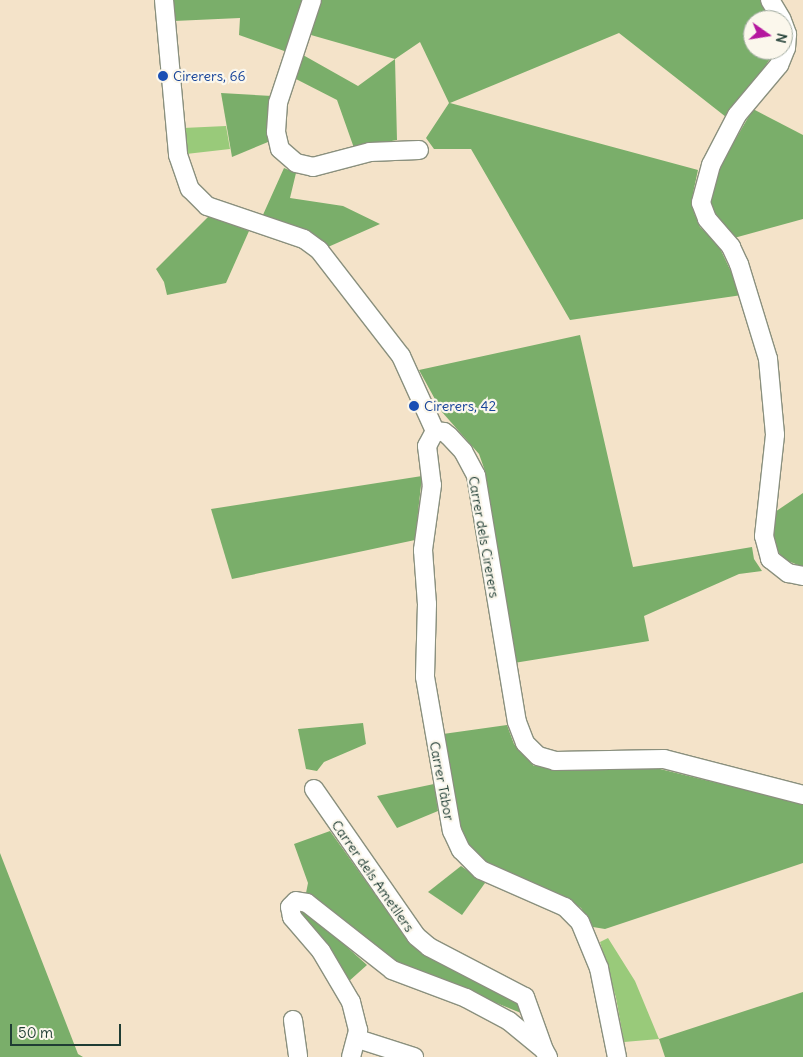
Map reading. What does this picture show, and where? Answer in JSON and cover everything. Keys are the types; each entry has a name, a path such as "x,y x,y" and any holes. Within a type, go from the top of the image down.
{"street":[{"path":"164,0 178,155 190,189 207,206 304,239 319,250 401,356 435,431"},
{"path":"312,0 278,103 276,132 280,149 296,163 313,168 370,152 419,150"},
{"path":"781,60 737,115 711,165 701,203 707,219 731,247 740,264 768,359 774,435 764,536 770,559 788,573 803,576"},
{"name":"Carrer dels Cirerers","path":"435,431 444,432 463,451 476,475 517,722 525,743 538,756 555,761 664,759 803,795"},
{"name":"Carrer Tàbor","path":"435,431 427,446 432,485 423,550 427,604 425,677 452,831 460,850 481,870 565,907 580,922 599,968 617,1057"},
{"name":"Carrer dels Ametllers","path":"314,789 416,936 429,947 525,997 546,1053"},
{"path":"350,1057 358,1039 355,1015 342,986 321,952 289,912 296,901 307,903 382,964 489,1009 546,1053"},
{"path":"293,1020 298,1057"},
{"path":"358,1039 414,1057"}],"green space":[{"path":"173,0 301,0 301,7 287,52 239,35 240,18 174,21"},
{"path":"319,0 761,0 766,10 743,10 743,60 769,60 762,72 726,117 619,33 450,103 698,170 692,198 694,213 700,227 718,244 742,295 570,320 471,149 434,149 426,138 449,103 420,42 395,59 311,35"},
{"path":"303,55 358,86 395,59 397,140 354,148 337,100 294,78"},
{"path":"221,93 272,96 268,142 232,157"},
{"path":"753,109 803,135 803,219 734,238 709,205 712,180"},
{"path":"226,126 230,149 186,154 183,128"},
{"path":"284,168 296,173 290,198 343,206 380,224 328,247 305,230 262,217"},
{"path":"209,216 249,231 226,283 167,295 164,282 156,269"},
{"path":"580,335 633,567 752,547 754,559 762,571 739,574 644,616 649,641 514,663 485,471 479,454 442,412 419,370"},
{"path":"422,476 415,540 232,579 211,509"},
{"path":"803,493 803,567 783,559 775,546 772,514"},
{"path":"363,723 366,744 324,762 317,771 306,769 298,729"},
{"path":"507,725 514,744 534,766 656,768 803,804 803,863 605,929 593,927 581,908 565,897 491,867 475,855 460,833 443,734"},
{"path":"434,784 438,811 397,828 377,796"},
{"path":"330,831 410,943 425,954 511,998 520,1007 521,1013 388,959 306,893 308,883 294,844"},
{"path":"0,853 78,1054 83,1057 0,1057"},
{"path":"461,866 485,883 462,915 428,892"},
{"path":"302,909 367,965 348,982 334,956 300,912"},
{"path":"608,938 635,981 659,1039 624,1042 616,998 600,942"},
{"path":"803,992 803,1057 665,1057 659,1039"}],"place":[{"name":"Cirerers, 66","path":"163,76"},
{"name":"Cirerers, 42","path":"414,406"}]}
